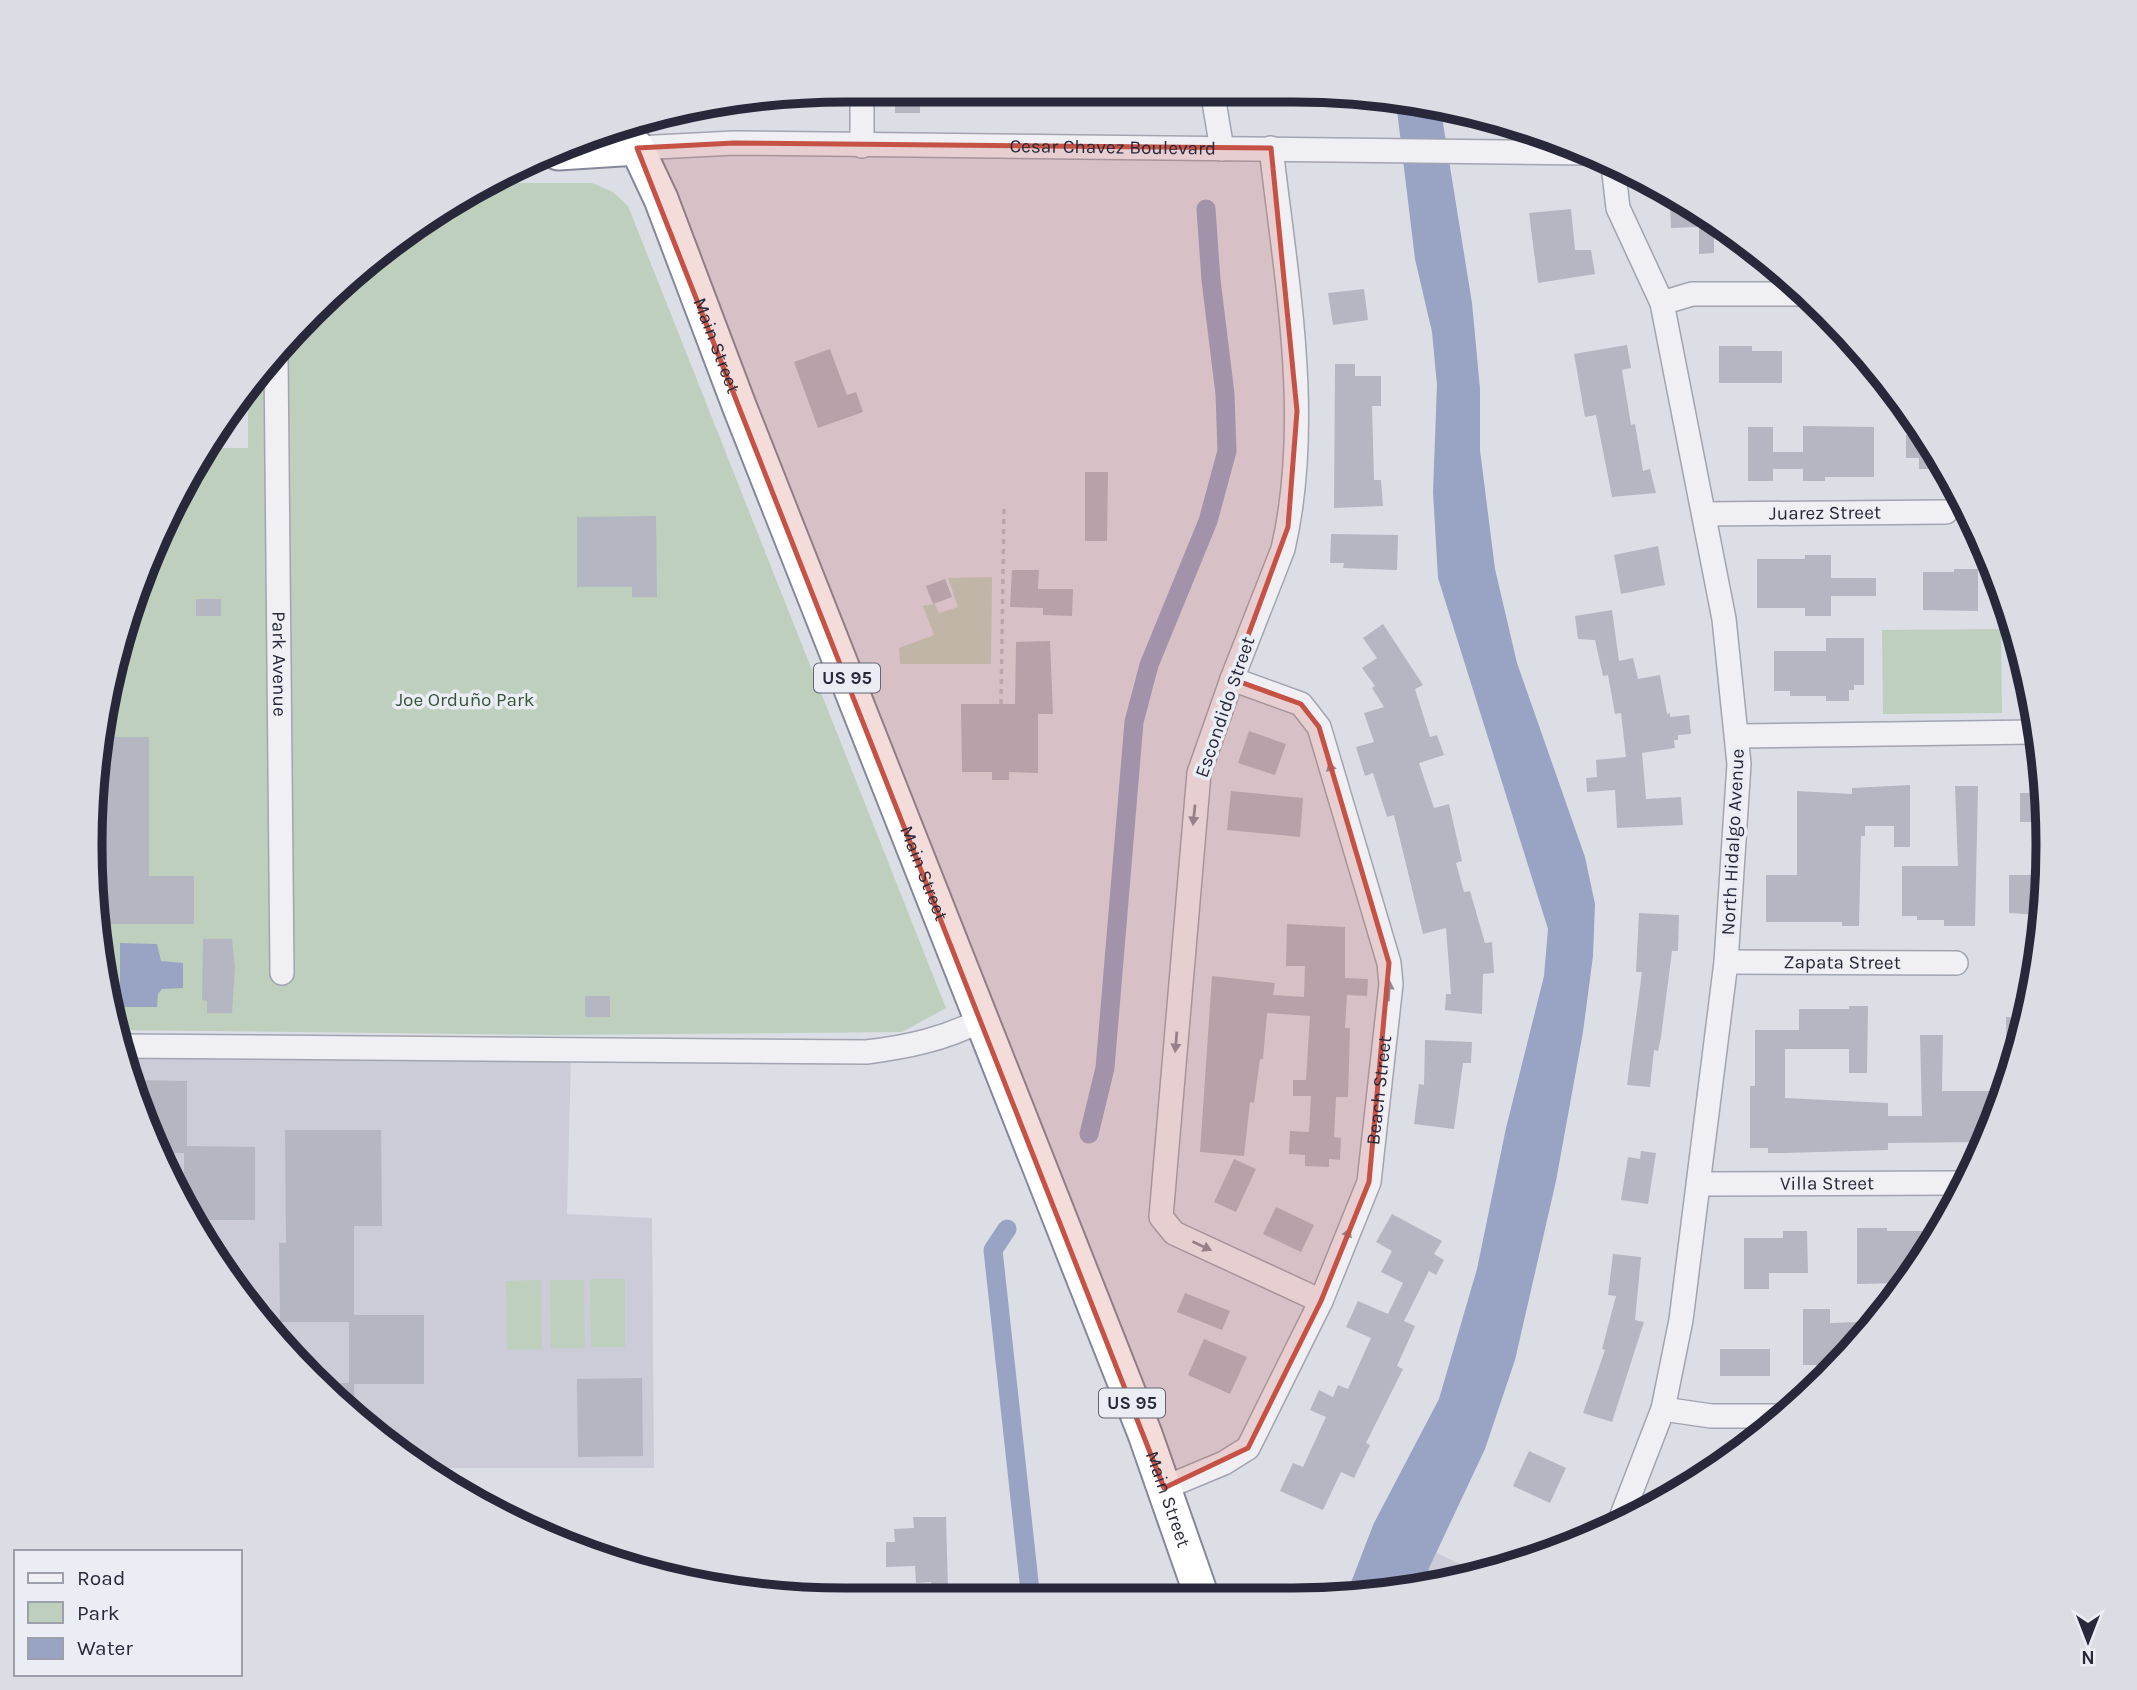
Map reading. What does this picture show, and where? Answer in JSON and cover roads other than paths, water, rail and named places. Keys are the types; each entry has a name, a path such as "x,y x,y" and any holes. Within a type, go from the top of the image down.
{"highway":[{"name":"Main Street","path":"631,134 661,199 740,408 982,1020 1164,1488 1199,1588"}],"street":[{"path":"862,102 862,146"},
{"path":"1214,102 1222,149"},
{"name":"Cesar Chavez Boulevard","path":"635,132 734,143 862,146 1562,153"},
{"name":"Escondido Street","path":"1271,148 1288,293 1297,411 1288,527 1283,549 1232,679 1199,773 1161,1217 1174,1233 1321,1301"},
{"name":"North Hidalgo Avenue","path":"1614,175 1618,208 1662,303 1724,619 1738,736 1736,830 1726,962 1681,1320 1663,1409 1623,1511"},
{"path":"1662,303 1692,294 1792,295"},
{"name":"Park Avenue","path":"276,367 282,973"},
{"name":"Juarez Street","path":"1704,514 1946,512"},
{"name":"Beach Street","path":"1164,1488 1224,1463 1248,1448 1321,1301 1369,1182 1391,984 1389,963 1319,727 1301,704 1232,679"},
{"path":"1738,736 2026,732"},
{"name":"Zapata Street","path":"1726,962 1956,963"},
{"path":"130,1046 866,1052 916,1045 953,1034 982,1020"},
{"name":"Villa Street","path":"1699,1184 1954,1183"},
{"path":"1663,1409 1711,1416 1768,1416"}],"water":[{"path":"1397,109 1442,117 1472,303 1480,389 1480,450 1495,569 1517,663 1585,857 1595,904 1593,956 1583,1032 1556,1181 1515,1360 1485,1449 1425,1576 1350,1586 1374,1523 1439,1399 1477,1269 1506,1128 1544,976 1548,929 1438,578 1433,492 1437,385 1432,332 1415,259"},
{"path":"120,943 157,944 161,961 183,963 183,988 162,989 158,994 157,1007 120,1007"}],"waterway":[{"path":"1089,1134 1105,1068 1134,722 1149,665 1208,521 1227,451 1225,394 1211,280 1206,209"},
{"path":"1007,1229 993,1250 1030,1588"}],"park label":[{"name":"Joe Orduño Park","path":"465,700"}]}
